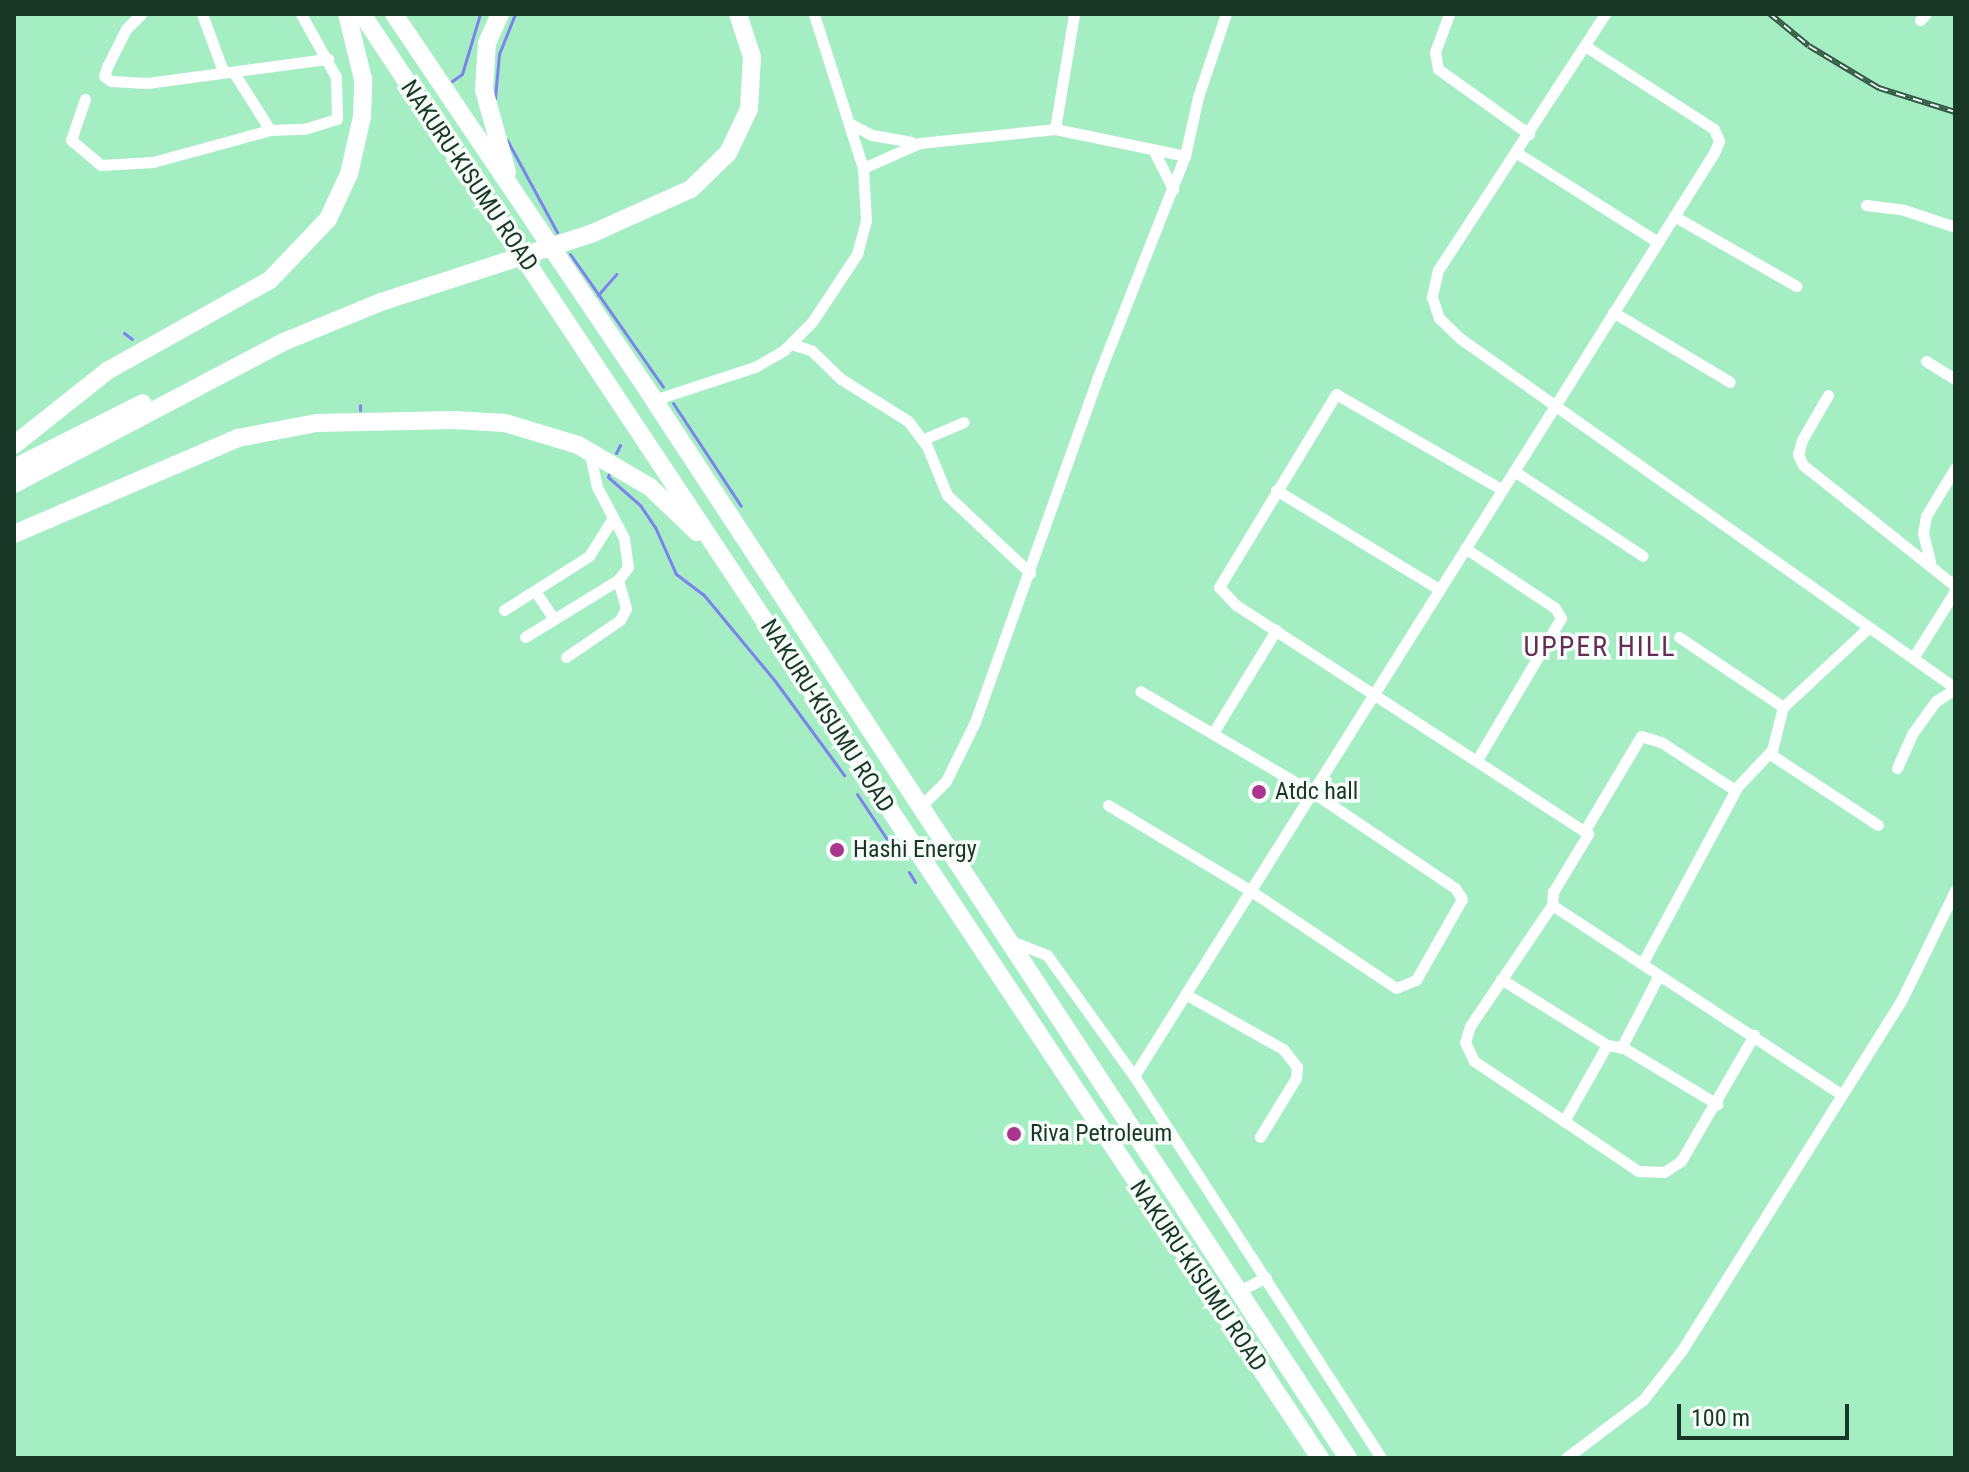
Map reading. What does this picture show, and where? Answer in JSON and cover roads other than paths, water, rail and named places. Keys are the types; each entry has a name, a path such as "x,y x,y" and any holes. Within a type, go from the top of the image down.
{"highway":[{"path":"14,445 107,371 270,280 318,232 343,189 361,132 363,79 347,14"},
{"name":"NAKURU-KISUMU ROAD","path":"362,14 1320,1458"},
{"name":"NAKURU-KISUMU ROAD","path":"394,14 654,400 1348,1458"},
{"path":"500,14 487,43 484,90 511,189"},
{"path":"14,468 100,421 381,302 593,233 675,199 728,153 752,90 749,43 738,14"},
{"path":"14,484 241,362"},
{"path":"14,534 199,452 286,427 480,421 531,429 589,449 650,487 729,567"},
{"path":"14,497 63,456"}],"street":[{"path":"141,14 126,29 107,67 107,79 147,83 328,59"},
{"path":"202,14 229,72 270,130"},
{"path":"85,99 71,140 101,165 153,162 270,130 304,129 337,119 338,89 328,59 301,14"},
{"path":"654,400 755,367 791,344 857,254 866,220 863,168 814,14"},
{"path":"1055,129 1074,14"},
{"path":"921,806 959,760 1030,573 1097,379 1185,156 1198,97 1226,14"},
{"path":"1449,14 1435,52 1438,69 1529,134"},
{"path":"1605,14 1438,270 1432,297 1439,318 1461,339 1955,688 1936,701 1912,734 1897,768"},
{"path":"1134,1076 1312,792 1376,697 1501,489 1557,407 1714,153 1719,141 1714,129 1585,46"},
{"path":"848,122 872,135 920,143 1055,129 1185,156"},
{"path":"863,168 920,143"},
{"path":"1153,149 1173,189"},
{"path":"1517,153 1658,242"},
{"path":"1866,205 1904,210 1955,227"},
{"path":"1674,216 1796,286"},
{"path":"1613,312 1730,382"},
{"path":"791,344 811,350 841,379 908,421 924,439 947,495 1030,573"},
{"path":"1926,361 1955,379"},
{"path":"1501,489 1339,393 1276,490 1219,587 1276,630 1376,697 1585,830"},
{"path":"1828,395 1802,440 1798,454 1803,465 1955,589 1913,658"},
{"path":"924,439 964,422"},
{"path":"525,637 552,616 618,580 630,555 591,472 589,449"},
{"path":"1935,571 1924,552 1926,516 1955,468"},
{"path":"1514,471 1643,556"},
{"path":"1276,490 1439,589"},
{"path":"504,610 589,556 613,518"},
{"path":"1465,548 1555,608 1561,618 1477,760"},
{"path":"566,657 620,620 626,608 618,580"},
{"path":"535,591 552,616"},
{"path":"1642,964 1735,790 1770,754 1783,707 1869,627"},
{"path":"1213,733 1276,630"},
{"path":"1679,637 1783,707"},
{"path":"1108,805 1251,891 1396,988 1410,987 1459,909 1460,894 1312,792 1140,691"},
{"path":"1735,790 1661,742 1641,736 1585,830 1587,839 1553,892 1552,905 1470,1026 1466,1053 1638,1171 1664,1172 1681,1161 1717,1104 1754,1035"},
{"path":"1770,754 1878,825"},
{"path":"1566,1458 1643,1400 1682,1350 1839,1093 1901,1001 1955,891"},
{"path":"1552,905 1839,1093"},
{"path":"1944,909 1955,916"},
{"path":"1009,940 1047,955 1134,1076 1381,1458"},
{"path":"1621,1048 1659,975"},
{"path":"1501,979 1607,1045 1621,1048 1717,1104"},
{"path":"1187,995 1283,1049 1297,1067 1296,1078 1260,1137"},
{"path":"1564,1121 1607,1045"},
{"path":"1239,1291 1266,1277"}],"waterway":[{"path":"452,81 462,74 480,14"},
{"path":"495,98 499,54 515,14"},
{"path":"507,140 557,232"},
{"path":"570,254 663,387"},
{"path":"598,295 616,274"},
{"path":"124,333 132,339"},
{"path":"673,403 741,506"},
{"path":"360,405 360,410"},
{"path":"616,453 620,445"},
{"path":"610,470 608,477 640,505 655,527 676,574 703,594 775,681 844,775"},
{"path":"857,794 898,856"},
{"path":"909,872 915,882"}],"railway":[{"path":"1770,14 1809,46 1879,88 1955,112"}],"place":[{"name":"Atdc hall","path":"1259,792"},
{"name":"Hashi Energy","path":"837,850"},
{"name":"Riva Petroleum","path":"1014,1134"}],"district":[{"name":"UPPER HILL","path":"1600,647"}]}
